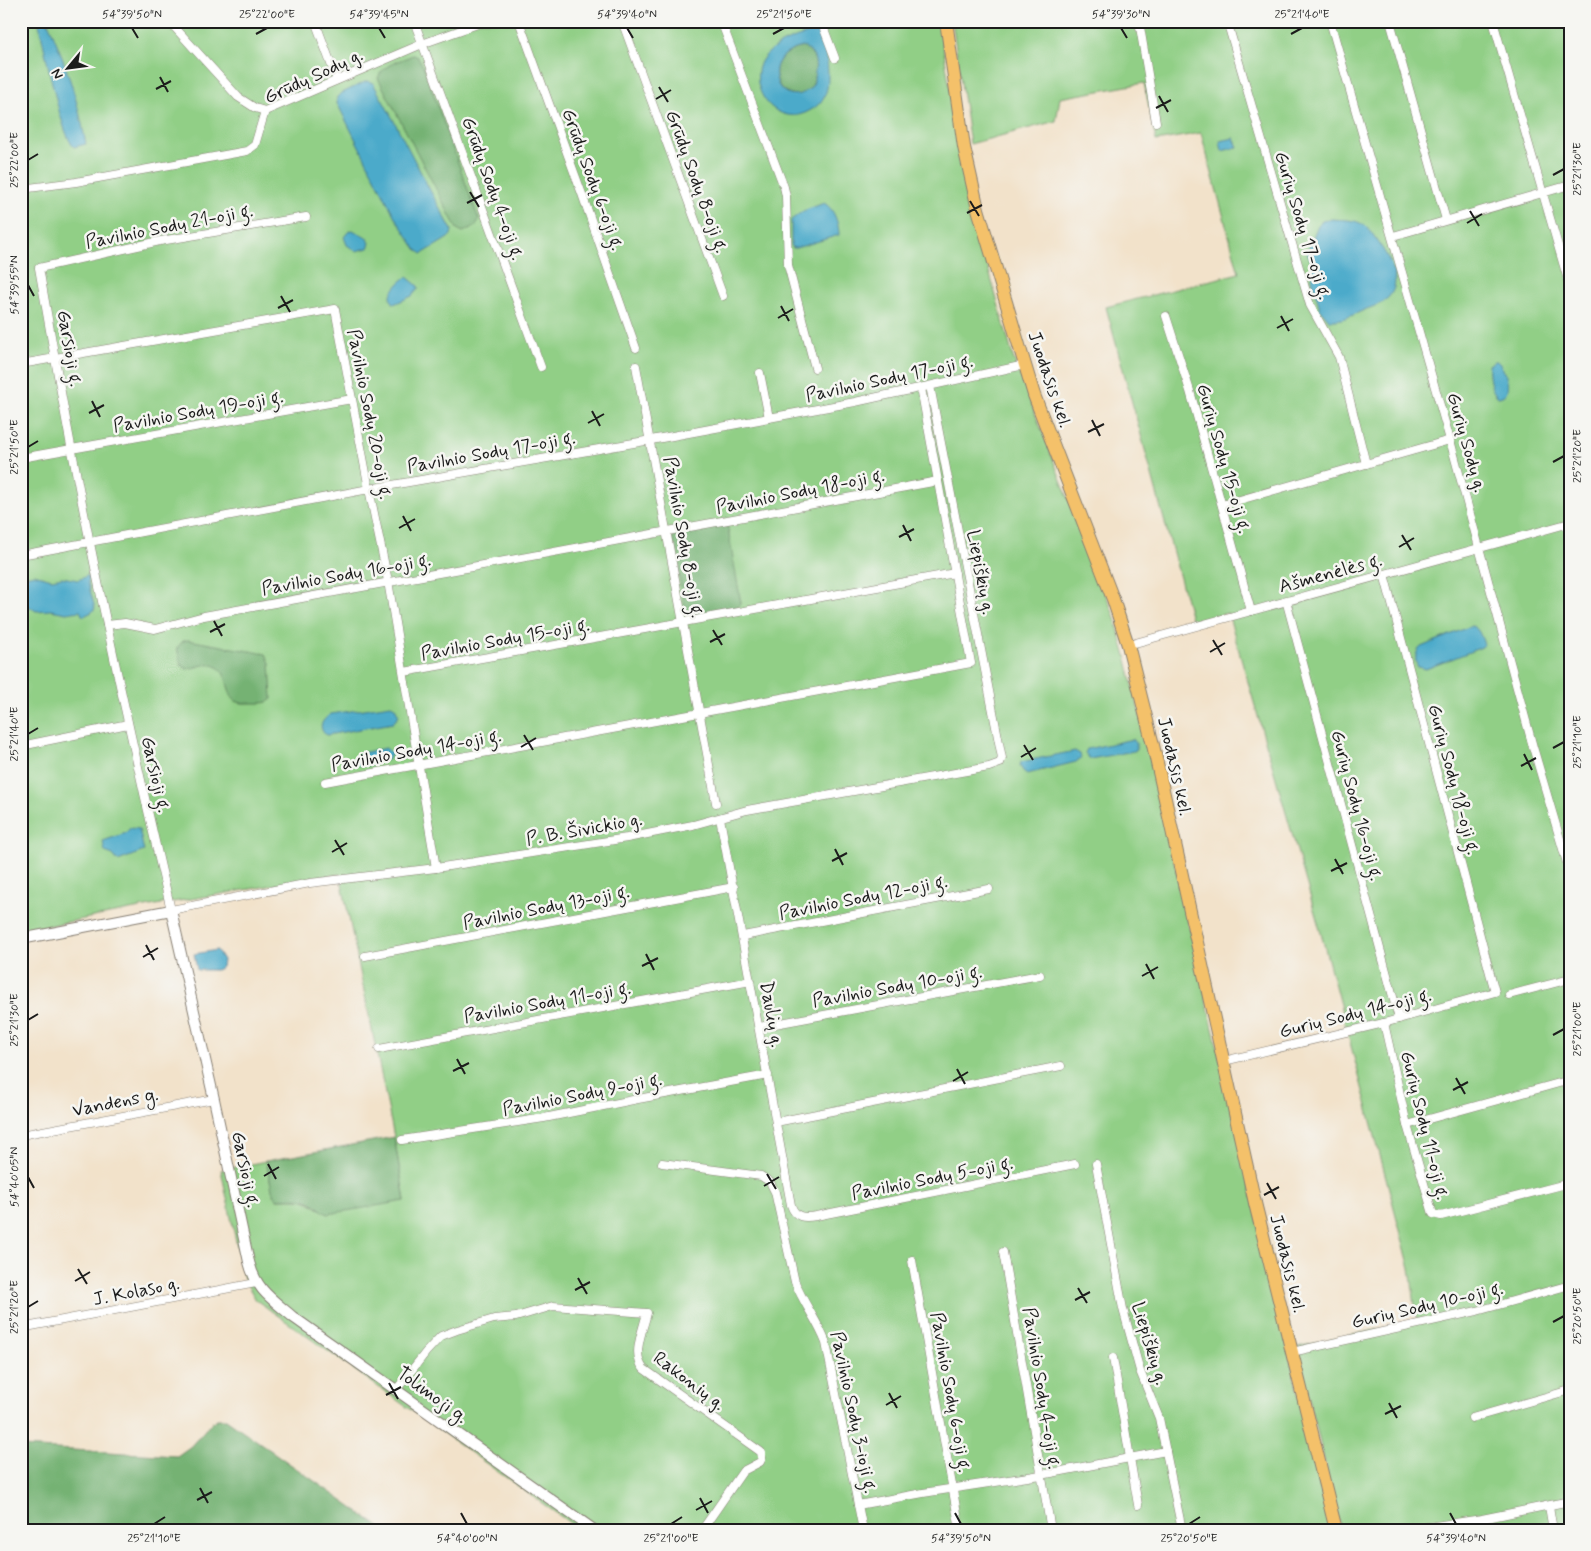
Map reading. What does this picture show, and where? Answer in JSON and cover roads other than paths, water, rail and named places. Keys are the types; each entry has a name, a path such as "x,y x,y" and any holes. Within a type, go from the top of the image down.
{"main road":[{"name":"Juodasis kel.","path":"946,21 964,147 978,209 1037,403 1113,599 1128,645 1152,742 1254,1194 1336,1530"}],"street":[{"path":"169,21 238,97 255,108 265,111"},
{"path":"315,21 337,80"},
{"name":"Grūdų Sodų 4-oji g.","path":"414,21 541,367"},
{"name":"Grūdų Sodų g.","path":"22,189 76,182 247,151 256,145 265,111 422,44 486,21"},
{"name":"Grūdų Sodų 6-oji g.","path":"519,21 636,348"},
{"name":"Grūdų Sodų 8-oji g.","path":"622,21 723,296"},
{"path":"721,21 784,187 786,196 788,265 815,368"},
{"path":"821,21 834,58"},
{"path":"1139,21 1156,122"},
{"name":"Gurių Sodų 17-oji g.","path":"1227,21 1310,305 1339,357 1366,464"},
{"name":"Gurių Sodų g.","path":"1330,21 1393,236 1533,747 1570,873"},
{"path":"1390,21 1446,220"},
{"path":"1493,21 1570,287"},
{"path":"1393,236 1570,186"},
{"name":"Pavilnio Sodų 21-oji g.","path":"40,268 160,241 306,217"},
{"name":"Garsioji g.","path":"40,268 72,450 128,724 214,1099 249,1262 256,1283"},
{"name":"Pavilnio Sodų 20-oji g.","path":"21,364 336,309 388,581 436,868"},
{"name":"Gurių Sodų 15-oji g.","path":"1166,316 1190,391 1251,611"},
{"name":"Pavilnio Sodų 17-oji g.","path":"21,555 369,489 769,418 1025,365"},
{"name":"Pavilnio Sodų 8-oji g.","path":"636,366 668,531 716,802"},
{"path":"760,373 769,418"},
{"name":"Liepiškių g.","path":"930,386 1002,758 1000,763"},
{"path":"921,388 955,573"},
{"name":"Pavilnio Sodų 19-oji g.","path":"21,458 352,399"},
{"path":"1222,505 1450,440"},
{"name":"Pavilnio Sodų 18-oji g.","path":"668,531 938,481"},
{"name":"Ašmenėlės g.","path":"1128,645 1570,523"},
{"name":"Pavilnio Sodų 16-oji g.","path":"107,625 125,623 155,629 204,616 668,531"},
{"name":"Pavilnio Sodų 15-oji g.","path":"404,672 955,573"},
{"name":"Pavilnio Sodų 14-oji g.","path":"325,782 971,663 955,573"},
{"name":"Gurių Sodų 18-oji g.","path":"1384,574 1494,992"},
{"name":"Gurių Sodų 16-oji g.","path":"1286,600 1399,1019"},
{"path":"21,746 128,724"},
{"name":"P. B. Šivickio g.","path":"170,910 310,883 436,868 627,838 720,818 747,810 989,767 1000,763"},
{"name":"Daulių g.","path":"720,818 791,1205 796,1214"},
{"name":"Pavilnio Sodų 13-oji g.","path":"365,956 734,887"},
{"name":"Pavilnio Sodų 12-oji g.","path":"743,936 989,889"},
{"path":"21,940 170,910"},
{"name":"Pavilnio Sodų 10-oji g.","path":"759,1027 1040,975"},
{"path":"1509,995 1570,979"},
{"name":"Pavilnio Sodų 11-oji g.","path":"379,1049 751,981"},
{"name":"Gurių Sodų 14-oji g.","path":"1224,1061 1384,1023 1494,992"},
{"name":"Gurių Sodų 11-oji g.","path":"1384,1023 1407,1125 1431,1210 1437,1216 1570,1183"},
{"path":"776,1122 1061,1066"},
{"name":"Pavilnio Sodų 9-oji g.","path":"402,1140 544,1118 768,1075"},
{"path":"1407,1125 1570,1080"},
{"name":"Vandens g.","path":"21,1135 214,1099"},
{"name":"Pavilnio Sodų 3-ioji g.","path":"662,1163 761,1176 770,1182 780,1207 795,1282 821,1329 826,1343 863,1530"},
{"name":"Pavilnio Sodų 5-oji g.","path":"796,1214 804,1218 816,1216 1075,1164"},
{"name":"Liepiškių g.","path":"1096,1164 1122,1309 1140,1371 1159,1418 1182,1530"},
{"name":"Pavilnio Sodų 4-oji g.","path":"1003,1252 1051,1530"},
{"name":"Pavilnio Sodų 6-oji g.","path":"912,1260 960,1530"},
{"name":"J. Kolaso g.","path":"21,1328 256,1283"},
{"name":"Tolimoji g.","path":"256,1283 269,1297 293,1317 594,1530"},
{"name":"Gurių Sodų 10-oji g.","path":"1292,1352 1469,1313 1570,1285"},
{"name":"Rakonių g.","path":"396,1389 441,1336 457,1330 494,1319 522,1316 553,1306 647,1313 638,1352 640,1365 761,1452 762,1458 760,1462 743,1471 702,1530"},
{"path":"1113,1358 1138,1505"},
{"path":"1472,1418 1570,1390"},
{"path":"858,1505 1040,1475 1166,1451"},
{"path":"1408,1530 1482,1519 1570,1501"},
{"path":"1549,1506 1553,1530"}],"water":[{"path":"40,21 48,22 71,82 86,144 74,147 64,126 49,69 39,24"},
{"path":"819,32 824,44 828,70 826,92 820,102 809,111 794,115 784,114 775,110 762,95 758,85 760,64 777,46 794,38","holes":["804,47 815,60 813,85 807,91 797,95 787,93 779,86 777,81 776,68 778,63 781,58 791,51"]},
{"path":"367,81 373,83 452,230 448,238 422,254 416,249 396,219 337,103 337,97 340,94"},
{"path":"1234,138 1238,147 1222,151 1220,141"},
{"path":"824,203 828,205 835,217 839,235 793,248 791,245 791,220 803,211"},
{"path":"1332,219 1355,221 1368,229 1390,262 1395,276 1395,283 1389,296 1378,305 1342,319 1329,320 1320,309 1312,279 1313,266 1307,252 1318,225 1322,221"},
{"path":"353,230 368,239 370,243 368,248 356,251 347,245 344,237 349,231"},
{"path":"407,277 418,286 418,289 412,296 394,304 390,298 393,291"},
{"path":"1497,361 1503,370 1508,387 1503,395 1498,397 1491,386 1489,378 1489,365"},
{"path":"34,574 52,579 62,577 78,580 89,575 88,583 95,608 84,616 80,611 66,613 51,610 36,611 21,601 21,579"},
{"path":"1471,626 1476,628 1479,633 1484,644 1482,647 1426,669 1418,667 1416,656 1417,651 1421,647"},
{"path":"391,705 395,707 399,716 393,723 327,735 321,727 325,718 331,714"},
{"path":"1133,739 1136,743 1136,750 1134,751 1090,759 1085,753 1087,749"},
{"path":"386,748 392,754 387,760 365,765 353,762 354,758 361,753"},
{"path":"1075,751 1080,754 1081,758 1076,762 1027,774 1020,766 1021,762"},
{"path":"130,828 139,829 144,851 118,861 113,855 105,852 103,841 126,833"},
{"path":"217,950 223,960 222,967 216,970 197,970 194,954"}]}
